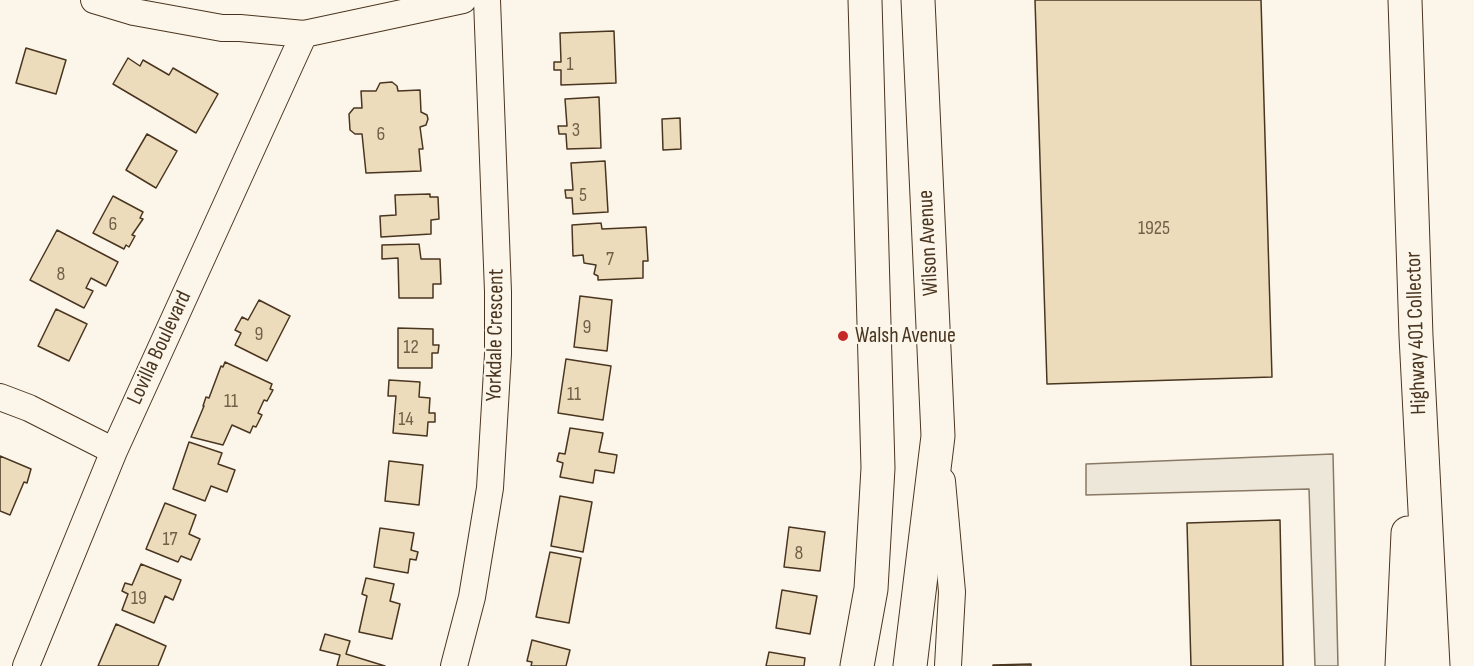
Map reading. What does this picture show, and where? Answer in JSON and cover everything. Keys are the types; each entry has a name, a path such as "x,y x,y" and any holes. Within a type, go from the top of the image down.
{"main road":[{"path":"857,666 871,589 878,468 865,0"},
{"name":"Wilson Avenue","path":"918,0 938,436"},
{"name":"Highway 401 Collector","path":"1405,0 1416,336 1433,666"},
{"path":"1402,666 1416,336"},
{"path":"910,666 938,436"}],"street":[{"path":"94,0 134,12 222,28 304,34 463,0"},
{"name":"Yorkdale Crescent","path":"454,666 472,597 490,488 498,364 498,281 487,0"},
{"name":"Lovilla Boulevard","path":"26,666 114,451 304,34"},
{"path":"0,397 29,408 114,451"},
{"name":"Wilson Avenue","path":"938,436 952,592 948,666"}],"shaded area":[{"path":"1333,454 1338,666 1315,666 1309,489 1086,495 1086,464"}],"building":[{"path":"1035,0 1261,0 1272,377 1047,384"},
{"path":"614,31 616,83 561,85 561,70 554,70 554,62 561,62 560,33"},
{"path":"26,48 66,60 56,94 16,83"},
{"path":"128,58 140,66 143,60 169,75 173,68 218,94 196,133 113,84"},
{"path":"392,82 397,86 398,91 420,90 421,112 427,115 428,119 426,125 420,127 423,149 419,149 421,171 366,173 362,134 355,134 350,130 349,114 354,108 362,108 361,91 376,91 380,83"},
{"path":"599,97 601,148 567,149 566,134 559,134 558,126 567,126 565,99"},
{"path":"680,118 681,149 663,150 662,119"},
{"path":"147,134 177,151 156,188 126,170"},
{"path":"605,161 608,212 573,214 572,198 566,198 565,190 573,190 571,163"},
{"path":"430,194 430,197 438,197 439,219 431,220 431,234 381,237 380,216 396,215 395,195"},
{"path":"113,196 143,212 140,218 143,219 132,235 135,236 129,247 126,245 124,249 93,233"},
{"path":"601,223 602,229 646,227 648,261 643,261 643,278 598,280 598,276 594,274 596,265 584,263 583,255 573,256 572,225"},
{"path":"57,230 118,262 106,286 91,278 86,288 93,291 84,308 30,280"},
{"path":"419,244 421,259 440,259 441,284 433,284 433,298 399,298 398,258 382,259 382,245"},
{"path":"580,296 612,300 607,351 574,347"},
{"path":"259,300 290,316 267,361 235,345 241,333 235,330 242,317 248,320"},
{"path":"56,309 87,324 69,361 38,346"},
{"path":"398,328 433,329 433,345 439,345 438,353 432,353 432,368 398,368"},
{"path":"566,359 611,366 603,420 558,413"},
{"path":"225,362 272,384 270,389 273,390 267,401 264,400 258,413 262,415 256,427 253,426 250,433 232,425 223,445 191,437 206,397 209,398 221,366 223,367"},
{"path":"389,380 420,382 419,397 430,398 429,413 435,413 435,422 428,422 427,436 393,433 396,396 388,396"},
{"path":"570,428 603,433 599,452 617,455 614,473 595,470 593,483 560,477 563,463 557,461 559,453 565,454"},
{"path":"189,442 222,453 218,464 235,470 227,492 211,486 205,501 173,489"},
{"path":"0,456 31,469 27,483 24,482 10,515 0,511"},
{"path":"389,461 423,465 419,505 385,501"},
{"path":"560,496 592,502 583,552 551,546"},
{"path":"165,503 196,515 189,534 200,539 191,560 181,556 178,562 146,549"},
{"path":"1280,520 1283,666 1191,666 1187,523"},
{"path":"789,527 825,532 820,571 784,567"},
{"path":"380,528 414,533 411,550 418,552 416,560 410,559 408,573 374,567"},
{"path":"550,552 581,558 569,623 536,617"},
{"path":"141,564 181,580 173,600 165,596 154,623 122,610 128,594 122,591 125,583 132,585"},
{"path":"366,578 394,584 390,601 400,604 392,639 359,632 367,596 362,594"},
{"path":"782,590 817,596 810,634 776,628"},
{"path":"116,624 166,646 158,666 98,666"},
{"path":"325,634 350,641 346,654 385,666 337,666 340,655 320,650"},
{"path":"532,640 570,650 566,666 531,666 532,662 527,661"},
{"path":"769,652 805,658 804,666 766,666"},
{"path":"1031,664 1031,666 993,666 993,665"}],"place":[{"name":"Walsh Avenue","path":"843,336"}]}
